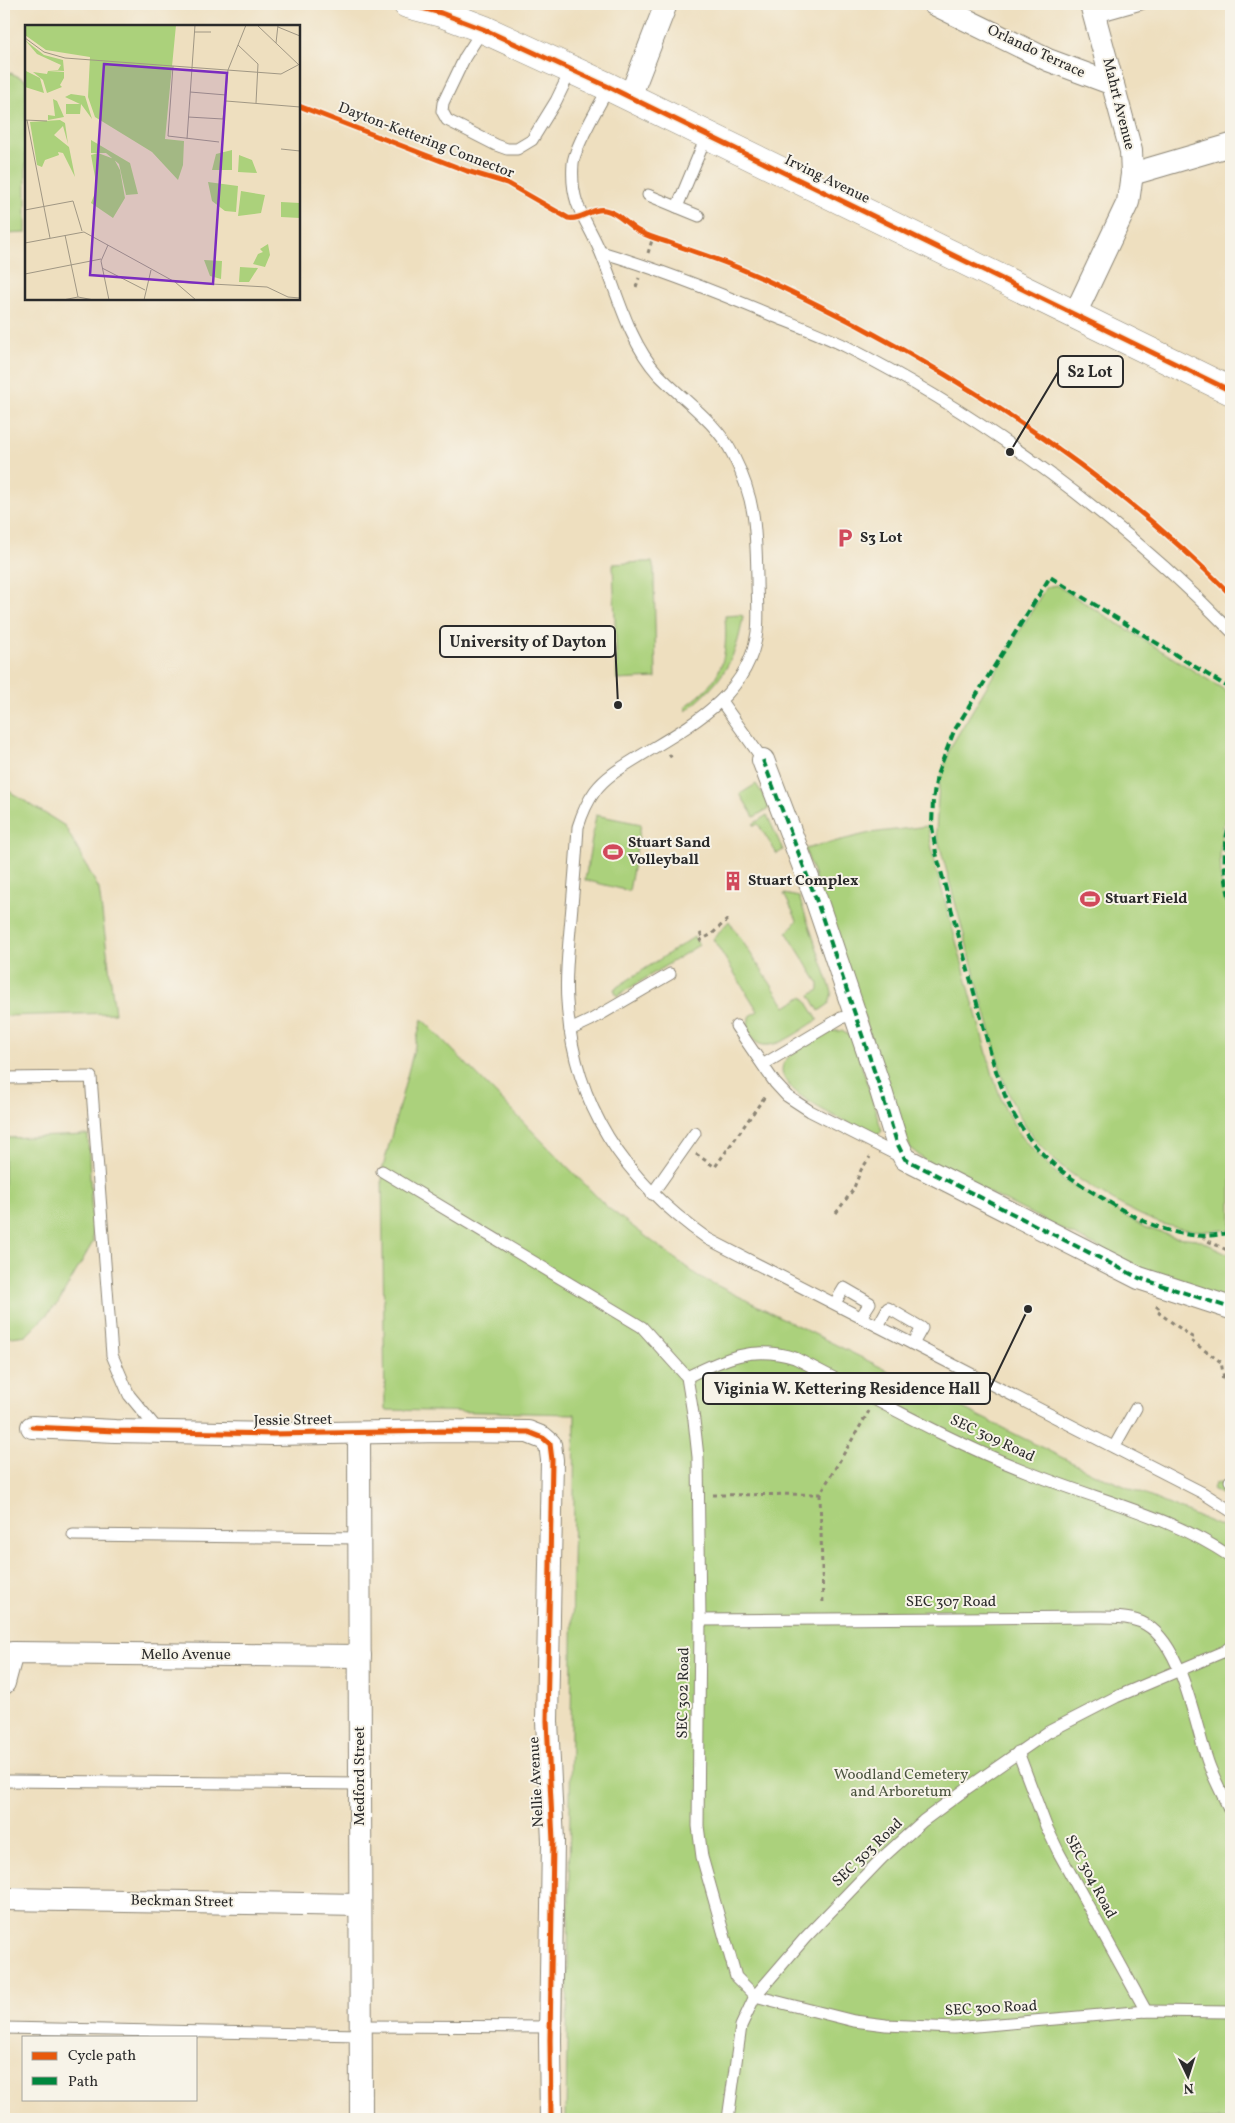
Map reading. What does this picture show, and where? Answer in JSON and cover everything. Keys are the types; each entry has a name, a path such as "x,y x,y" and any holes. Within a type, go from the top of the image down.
{"street":[{"name":"Irving Avenue","path":"407,4 441,13 483,29 619,92 1231,391"},
{"path":"619,92 666,4"},
{"name":"Orlando Terrace","path":"934,4 1048,60 1113,84"},
{"name":"Mahrt Avenue","path":"1075,314 1128,202 1132,174 1131,151 1093,10"},
{"path":"1132,174 1231,145"},
{"path":"763,760 816,899 897,1143 905,1159 1139,1278 1231,1308"},
{"name":"Jessie Street","path":"32,1427 273,1434 442,1431 528,1432 543,1438 550,1444"},
{"name":"Medford Street","path":"359,1432 361,2119"},
{"name":"Nellie Avenue","path":"550,1444 552,1460 547,1721 553,1841 550,2027 551,2119"},
{"name":"Mello Avenue","path":"4,1683 12,1653 360,1656"},
{"name":"Beckman Street","path":"4,1899 360,1905"}],"lane":[{"path":"1093,10 1141,4"},
{"path":"483,29 458,72 443,103 442,112 447,120 496,145 507,149 517,148 532,140 556,101 571,70"},
{"path":"619,92 573,160 576,202 601,252 625,315 647,358 658,374 722,437 734,456 752,500 756,526 756,636 748,661 731,691 721,701 676,734 611,775 595,790 584,809 578,827 567,972 570,1030 589,1102 620,1156 652,1194 677,1218 708,1239 1203,1493 1231,1511"},
{"path":"676,207 707,135"},
{"path":"648,195 699,216"},
{"path":"601,252 644,264 705,287 845,346 938,399 1002,440 1094,508 1153,556 1231,631"},
{"path":"721,701 763,760"},
{"path":"570,1030 591,1020 670,974"},
{"path":"764,1064 841,1018 855,1014"},
{"path":"736,1026 764,1064 778,1087 794,1101 905,1159"},
{"path":"4,1078 91,1077 112,1355 129,1395 160,1432"},
{"path":"652,1194 695,1133"},
{"path":"382,1171 642,1327 687,1377"},
{"path":"835,1303 844,1288 870,1303 862,1317"},
{"path":"878,1326 888,1308 922,1328 913,1344"},
{"name":"SEC 309 Road","path":"687,1377 723,1360 741,1354 758,1352 777,1353 796,1358 986,1455 1029,1473 1152,1516 1219,1549 1231,1557"},
{"name":"SEC 302 Road","path":"687,1377 697,1439 700,1620 698,1826 702,1857 736,1977 755,1996"},
{"path":"1114,1447 1136,1408"},
{"path":"73,1535 360,1538"},
{"name":"SEC 307 Road","path":"700,1620 1082,1617 1123,1618 1141,1622 1156,1633 1166,1645 1180,1669 1209,1765 1231,1814"},
{"path":"1180,1669 1231,1646"},
{"name":"SEC 303 Road","path":"728,2119 741,2026 755,1996 805,1938 882,1858 930,1816 1041,1736 1088,1710 1180,1669"},
{"name":"SEC 304 Road","path":"1018,1752 1046,1826 1059,1853 1146,2011"},
{"path":"4,1781 360,1784"},
{"name":"SEC 300 Road","path":"755,1996 854,2021 886,2025 954,2028 1146,2011 1231,2012"},
{"path":"4,2028 360,2030 550,2027"}],"path":[{"path":"646,235 662,240"},
{"path":"699,941 728,919"},
{"path":"700,933 704,938"},
{"path":"697,1155 714,1167 770,1090"},
{"path":"836,1213 854,1191 867,1161"},
{"path":"1202,1236 1231,1252"},
{"path":"1153,1304 1161,1310 1159,1313 1192,1337 1190,1340 1221,1362 1223,1378 1231,1377"},
{"path":"823,1618 820,1494 876,1399"},
{"path":"698,1495 820,1494"}],"green space":[{"path":"4,70 25,80 25,233 4,234"},
{"path":"652,562 654,569 656,678 617,680 613,564"},
{"name":"Stuart Field","path":"1056,585 1231,694 1231,804 1223,827 1220,853 1221,881 1231,918 1231,1229 1194,1230 1162,1224 1131,1210 1082,1181 1051,1157 1031,1134 1016,1110 1002,1075 936,832 939,783 950,748 1046,587"},
{"path":"725,616 743,616 740,632 725,670 708,691 686,711 686,706 708,687 720,668 725,645"},
{"path":"756,784 771,807 754,817 740,794"},
{"path":"4,788 65,826 99,889 115,1013 4,1016"},
{"name":"Stuart Sand Volleyball","path":"596,815 641,824 629,891 585,880"},
{"path":"767,815 783,850 777,854 758,824 754,826 753,824"},
{"path":"928,826 934,861 994,1079 1005,1109 1021,1137 1063,1180 1144,1227 1175,1237 1197,1239 1231,1255 1231,1301 1162,1279 927,1162 910,1148 805,849 870,833"},
{"path":"784,894 799,897 832,992 829,1004 819,1011 810,995 819,990 819,984 787,933 797,920"},
{"path":"729,921 786,1007 803,996 818,1020 781,1042 770,1045 761,1044 753,1040 748,1028 749,1017 758,1011 713,939"},
{"path":"694,937 699,945 617,996 614,989"},
{"name":"Woodland Cemetery and Arboretum","path":"422,1019 607,1207 698,1276 1093,1473 1220,1526 1231,1536 1231,2119 566,2119 575,1414 385,1410 382,1171"},
{"path":"842,1031 853,1038 882,1131 879,1134 873,1134 814,1105 788,1083 782,1072 788,1057 826,1033"},
{"path":"88,1135 93,1242 58,1303 27,1335 4,1338 4,1138"},
{"path":"1216,1483 1221,1483 1231,1490 1231,1500 1212,1489"}],"marked path":[{"path":"1231,689 1050,577 954,731 937,775 933,800 932,826 936,853 993,1062 1009,1104 1030,1139 1047,1158 1066,1174 1114,1205 1145,1222 1178,1233 1195,1235 1231,1232"},
{"path":"763,760 816,899 897,1143 905,1159 1139,1278 1231,1308"},
{"path":"1231,818 1225,850 1226,882 1231,904"}],"cycle path":[{"path":"407,4 441,13 483,29 609,87 1231,391"},
{"name":"Dayton-Kettering Connector","path":"300,106 467,171 507,183 568,218 577,218 596,210 610,211 645,234 738,268 791,291 861,327 961,384 1056,447 1147,517 1231,595"},
{"path":"32,1427 115,1431 273,1434 442,1431 528,1432 543,1438 550,1444 552,1460 547,1721 553,1841 550,2040 551,2119"}],"place":[{"name":"S2 Lot","path":"1010,452"},
{"name":"S3 Lot","path":"845,538"},
{"name":"University of Dayton","path":"618,705"},
{"name":"Stuart Sand Volleyball","path":"613,852"},
{"name":"Stuart Complex","path":"733,881"},
{"name":"Stuart Field","path":"1090,899"},
{"name":"Viginia W. Kettering Residence Hall","path":"1028,1309"}]}
